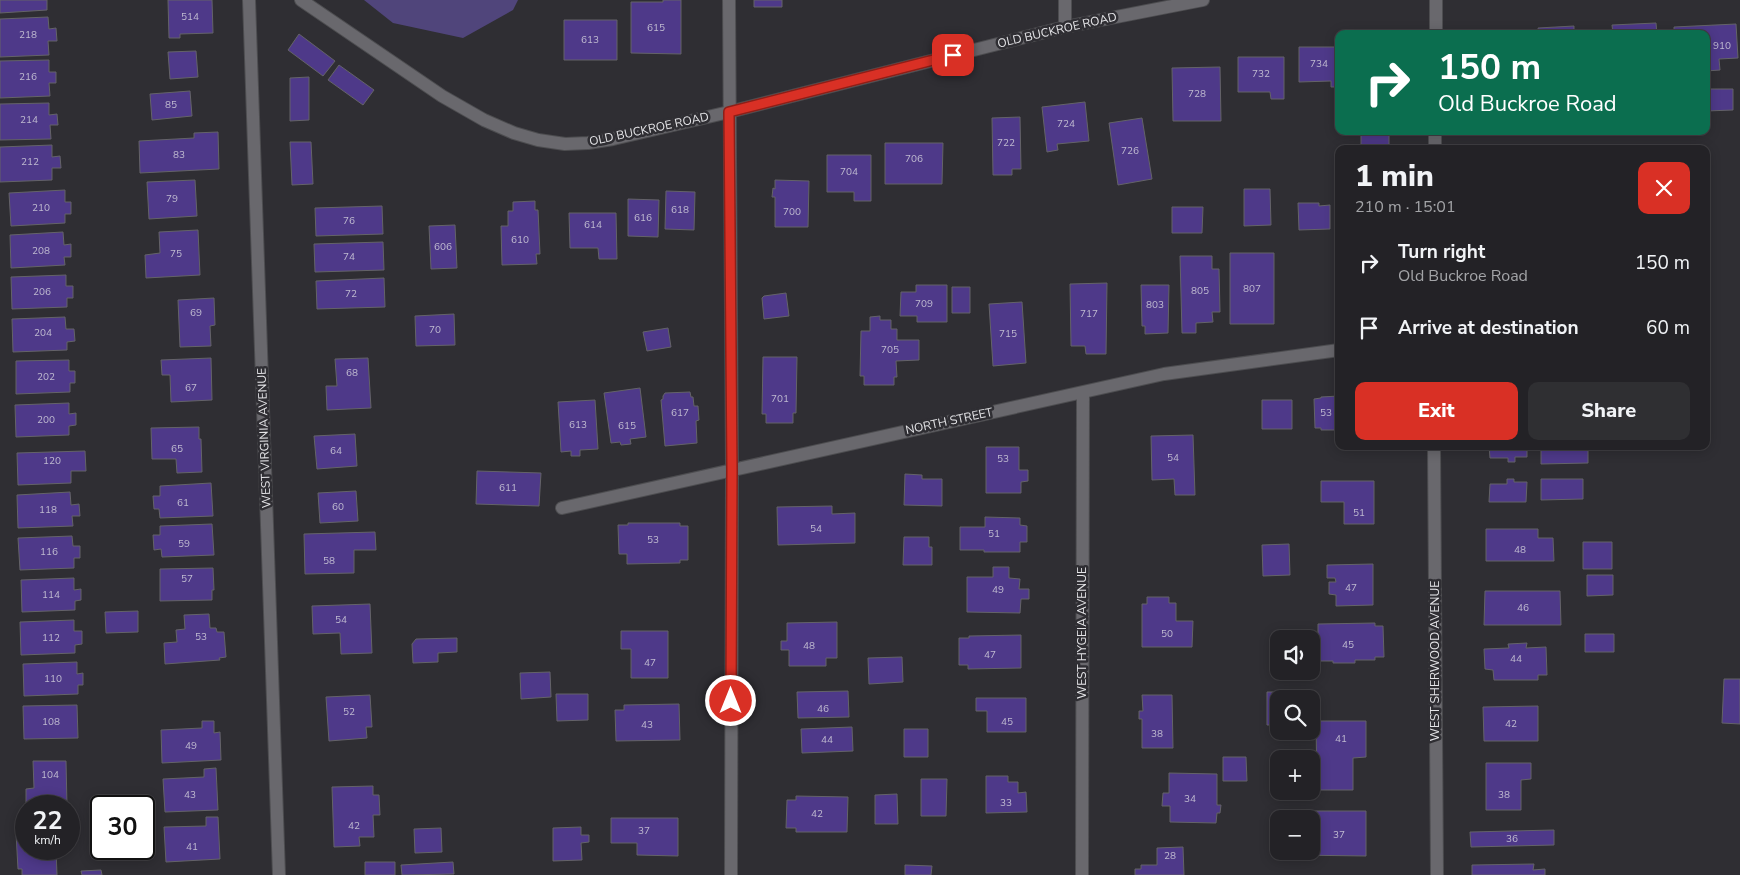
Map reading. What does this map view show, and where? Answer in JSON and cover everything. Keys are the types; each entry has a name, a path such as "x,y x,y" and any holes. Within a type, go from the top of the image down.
{"street":[{"name":"WEST VIRGINIA AVENUE","path":"249,0 279,875"},
{"name":"OLD BUCKROE ROAD","path":"301,0 442,96 484,120 514,133 538,140 565,144 588,143 729,112 1065,27 1204,0"},
{"path":"728,0 732,470 731,875"},
{"path":"1065,0 1065,27"},
{"path":"1436,0 1436,30"},
{"name":"NORTH STREET","path":"562,508 1164,374 1335,351"},
{"name":"WEST HYGEIA AVENUE","path":"1082,875 1083,392"},
{"name":"WEST SHERWOOD AVENUE","path":"1434,450 1437,875"}],"shaded area":[{"path":"364,0 518,0 513,10 463,38 393,23"}],"building":[{"path":"0,0 47,0 47,10 0,13"},
{"path":"168,0 212,0 213,33 180,34 180,38 169,38"},
{"path":"663,0 681,0 681,54 631,53 631,2 663,2"},
{"path":"754,0 782,0 782,7 754,7"},
{"path":"48,17 49,29 56,28 57,41 48,41 49,55 0,57 0,19"},
{"path":"564,20 617,20 617,60 564,60"},
{"path":"1656,23 1657,30 1613,30 1612,25"},
{"path":"1736,24 1738,58 1719,59 1720,70 1710,71 1710,30 1674,30 1674,27"},
{"path":"1574,26 1574,30 1538,30 1538,28"},
{"path":"299,34 335,61 323,76 288,50"},
{"path":"1299,47 1335,47 1335,87 1331,87 1331,81 1299,82"},
{"path":"196,51 198,77 170,79 168,52"},
{"path":"1238,57 1284,57 1284,99 1271,99 1270,92 1238,92"},
{"path":"49,60 49,72 56,72 56,83 49,83 50,96 0,98 0,61"},
{"path":"339,65 374,90 363,105 328,80"},
{"path":"1220,67 1221,121 1173,121 1172,68"},
{"path":"309,77 309,120 290,121 290,78"},
{"path":"1710,89 1733,89 1733,110 1710,111"},
{"path":"190,91 192,116 152,120 150,94"},
{"path":"1085,102 1089,141 1057,144 1058,150 1047,152 1042,107"},
{"path":"49,103 49,115 57,114 58,125 50,125 51,139 0,140 0,104"},
{"path":"1020,117 1021,169 1012,169 1012,175 993,175 992,118"},
{"path":"1142,118 1152,179 1118,185 1109,123"},
{"path":"218,132 219,169 140,173 139,141 194,138 194,133"},
{"path":"1361,135 1389,135 1389,145 1361,145"},
{"path":"290,142 311,142 313,184 292,185"},
{"path":"885,143 943,143 942,184 885,184"},
{"path":"52,145 52,157 60,156 61,168 52,168 52,180 0,182 0,147"},
{"path":"827,155 871,155 871,201 854,201 854,192 827,192"},
{"path":"195,180 197,216 149,219 147,182"},
{"path":"775,180 809,181 808,227 775,227 775,197 772,197 773,188 775,189"},
{"path":"1244,189 1270,189 1271,225 1244,226"},
{"path":"65,190 65,202 71,202 71,214 65,214 65,223 11,226 9,193"},
{"path":"666,191 695,192 694,230 665,229"},
{"path":"628,199 659,200 658,237 628,236"},
{"path":"535,201 535,210 538,210 540,254 536,254 537,264 502,265 501,226 508,226 508,211 513,211 513,202"},
{"path":"1298,203 1319,203 1319,206 1330,205 1330,229 1299,230"},
{"path":"382,206 383,234 316,236 315,208"},
{"path":"1172,207 1203,207 1202,233 1172,233"},
{"path":"569,213 616,213 617,259 599,259 598,248 570,248"},
{"path":"455,225 457,268 431,269 429,226"},
{"path":"198,230 200,275 146,278 145,255 160,253 159,232"},
{"path":"63,232 64,245 71,244 71,257 64,257 65,265 11,268 10,235"},
{"path":"383,242 384,270 315,272 314,244"},
{"path":"1230,253 1274,253 1274,324 1230,324"},
{"path":"1180,256 1212,256 1212,269 1219,269 1220,312 1212,312 1213,322 1196,323 1196,333 1182,333"},
{"path":"66,275 66,286 73,286 73,298 67,298 67,307 12,309 11,277"},
{"path":"384,278 385,307 317,309 316,281"},
{"path":"1107,283 1106,354 1086,354 1085,346 1071,346 1070,284"},
{"path":"916,285 947,285 947,322 917,322 917,316 900,316 901,292 916,292"},
{"path":"1141,285 1169,285 1168,333 1145,334 1145,326 1142,326"},
{"path":"952,287 970,287 970,313 952,313"},
{"path":"786,293 789,316 764,319 762,298 764,296"},
{"path":"214,298 215,325 210,326 211,346 180,347 178,300"},
{"path":"1022,302 1026,363 993,366 989,304"},
{"path":"454,314 455,345 416,346 415,316"},
{"path":"880,316 880,320 891,320 891,329 897,329 897,340 919,340 919,360 896,361 897,377 894,377 894,385 864,385 864,376 860,376 861,331 870,331 870,317"},
{"path":"65,317 66,329 74,329 75,341 67,342 67,350 13,352 12,319"},
{"path":"668,328 671,347 647,351 643,332"},
{"path":"763,357 797,357 796,413 793,413 793,423 766,423 766,414 762,414"},
{"path":"211,358 212,400 171,402 170,375 162,375 161,360"},
{"path":"368,358 371,408 327,410 326,386 337,386 335,359"},
{"path":"69,360 69,371 75,371 75,383 70,383 70,392 16,394 16,361"},
{"path":"640,388 646,437 630,439 631,444 611,443 604,393"},
{"path":"690,392 691,397 693,397 694,406 698,406 699,420 696,421 697,443 665,446 661,400 665,393"},
{"path":"1335,396 1335,430 1315,428 1314,399"},
{"path":"595,400 598,449 580,450 580,456 571,456 571,451 561,452 558,402"},
{"path":"1262,400 1292,400 1292,429 1262,429"},
{"path":"69,403 69,414 76,413 76,425 69,426 69,435 16,437 15,405"},
{"path":"199,427 202,472 177,473 176,459 152,459 151,428"},
{"path":"355,434 357,466 317,469 314,436"},
{"path":"1193,435 1195,495 1175,495 1174,479 1152,480 1151,436"},
{"path":"986,447 1019,447 1019,470 1028,470 1028,481 1021,482 1021,493 986,493"},
{"path":"1489,450 1527,450 1527,457 1515,457 1515,462 1508,462 1508,458 1490,458"},
{"path":"1541,450 1588,450 1588,463 1541,464"},
{"path":"85,451 86,471 71,471 71,483 18,485 17,453"},
{"path":"477,471 541,473 539,506 476,504"},
{"path":"905,474 922,475 922,479 942,479 942,506 904,505"},
{"path":"1507,479 1514,479 1514,482 1527,482 1526,502 1489,502 1490,484 1507,484"},
{"path":"1541,479 1583,479 1583,499 1541,500"},
{"path":"1321,481 1374,481 1374,524 1344,524 1344,502 1321,502"},
{"path":"211,483 213,516 160,518 159,509 154,509 153,496 160,496 160,486"},
{"path":"356,491 358,521 320,523 318,493"},
{"path":"70,492 71,505 79,504 80,516 72,516 73,526 18,528 17,495"},
{"path":"832,506 832,514 855,513 855,543 778,545 777,507"},
{"path":"985,517 1020,518 1020,525 1027,526 1027,542 1020,542 1020,552 960,550 960,527 985,527"},
{"path":"628,523 680,523 680,526 688,526 688,560 680,560 680,563 627,564 627,554 619,554 618,525 628,525"},
{"path":"212,524 214,555 162,557 161,549 154,550 153,535 160,535 160,526"},
{"path":"1486,529 1538,529 1538,538 1553,538 1554,561 1486,561"},
{"path":"375,532 376,550 354,550 354,573 305,574 304,534"},
{"path":"72,536 73,546 80,546 80,558 74,558 74,568 20,570 18,538"},
{"path":"904,537 929,537 929,547 932,547 932,565 903,565"},
{"path":"1583,542 1612,542 1612,569 1583,569"},
{"path":"1289,544 1290,575 1263,576 1262,545"},
{"path":"1373,564 1373,605 1336,606 1336,595 1329,594 1329,582 1336,582 1335,578 1327,578 1327,565"},
{"path":"993,567 1009,567 1009,578 1020,579 1019,589 1029,589 1029,599 1021,599 1020,613 967,612 967,577 993,577"},
{"path":"213,568 214,590 212,590 212,600 160,601 160,569"},
{"path":"1587,575 1613,575 1613,595 1587,596"},
{"path":"74,578 74,590 81,589 81,600 75,601 75,610 22,612 21,580"},
{"path":"1485,591 1560,591 1561,625 1484,625"},
{"path":"1147,597 1169,597 1169,603 1176,603 1176,621 1193,621 1192,647 1142,647 1142,604 1147,604"},
{"path":"370,604 372,653 341,654 340,633 313,634 312,606"},
{"path":"138,611 138,632 106,633 105,612"},
{"path":"209,614 210,628 216,628 217,632 224,632 226,657 219,658 220,660 165,664 164,643 177,642 176,630 185,629 184,615"},
{"path":"74,620 74,631 82,631 82,644 75,645 75,653 21,655 20,622"},
{"path":"837,622 837,658 826,658 826,666 789,666 789,650 781,650 781,641 787,641 787,623"},
{"path":"1375,623 1375,626 1383,626 1384,657 1375,657 1375,660 1355,660 1355,663 1320,661 1320,630 1318,630 1318,624"},
{"path":"621,631 668,631 668,678 631,678 631,649 621,649"},
{"path":"1585,634 1614,634 1614,652 1585,652"},
{"path":"1021,635 1021,668 968,669 968,665 959,665 959,638 969,638 969,636"},
{"path":"457,638 457,652 438,653 438,662 413,663 412,644 416,639"},
{"path":"1527,643 1526,648 1546,647 1547,675 1538,675 1538,680 1494,680 1493,670 1485,669 1484,649 1509,648 1508,644"},
{"path":"902,657 903,682 869,684 868,658"},
{"path":"77,662 77,674 83,673 83,685 78,685 78,694 24,696 23,664"},
{"path":"550,672 551,697 521,699 520,673"},
{"path":"1724,679 1740,679 1740,724 1722,723"},
{"path":"848,691 849,717 798,718 797,692"},
{"path":"1267,692 1270,692 1270,725 1267,725"},
{"path":"556,694 588,694 588,720 557,721"},
{"path":"370,695 372,727 366,727 367,738 329,741 326,697"},
{"path":"1142,695 1172,695 1173,748 1142,748 1142,719 1139,719 1139,711 1143,711"},
{"path":"976,698 1026,698 1026,732 987,732 987,711 976,711"},
{"path":"679,704 680,740 616,741 615,710 624,710 624,705"},
{"path":"77,705 78,738 24,739 23,706"},
{"path":"1538,706 1538,741 1484,741 1483,707"},
{"path":"202,721 214,721 214,733 220,732 221,760 162,763 161,730 202,728"},
{"path":"1320,721 1366,721 1366,757 1353,758 1353,790 1320,790 1320,750 1316,750 1316,740 1320,740"},
{"path":"852,727 853,751 802,753 801,729"},
{"path":"904,729 928,729 928,757 904,757"},
{"path":"1223,757 1246,757 1247,781 1223,781"},
{"path":"33,761 66,761 67,795 26,795 26,789 34,788"},
{"path":"1486,763 1531,763 1531,779 1521,780 1521,810 1486,810"},
{"path":"216,768 218,810 165,812 163,779 204,777 204,769"},
{"path":"1169,773 1217,774 1217,805 1221,805 1220,813 1217,813 1216,823 1170,822 1170,806 1162,806 1163,793 1169,793"},
{"path":"986,776 1008,776 1008,782 1018,782 1018,793 1026,792 1027,812 986,813"},
{"path":"921,779 947,779 946,816 921,816"},
{"path":"373,786 373,795 379,795 380,815 373,815 374,837 359,837 360,846 334,847 332,787"},
{"path":"897,794 898,824 875,824 875,795"},
{"path":"796,796 848,797 847,832 796,832 796,828 786,828 787,800 796,800"},
{"path":"1320,811 1366,811 1366,856 1320,855"},
{"path":"206,817 218,817 220,859 166,862 164,827 206,826"},
{"path":"611,818 678,818 678,856 637,855 637,843 611,843"},
{"path":"581,827 581,835 589,835 589,842 581,843 582,860 553,861 553,828"},
{"path":"441,828 442,852 415,853 414,829"},
{"path":"1554,830 1554,845 1471,847 1470,832"},
{"path":"1183,847 1184,875 1135,875 1135,869 1141,869 1141,865 1157,865 1157,848"},
{"path":"18,860 56,860 57,875 22,875 22,869 18,869"},
{"path":"365,862 395,862 395,875 365,875"},
{"path":"453,862 454,874 402,875 401,865"},
{"path":"1534,864 1533,870 1545,869 1545,875 1472,875 1472,865"},
{"path":"905,865 932,866 931,875 905,875"},
{"path":"101,870 102,875 82,875 81,871"}],"route":[{"path":"731,701 732,470 729,112 953,55"}]}
